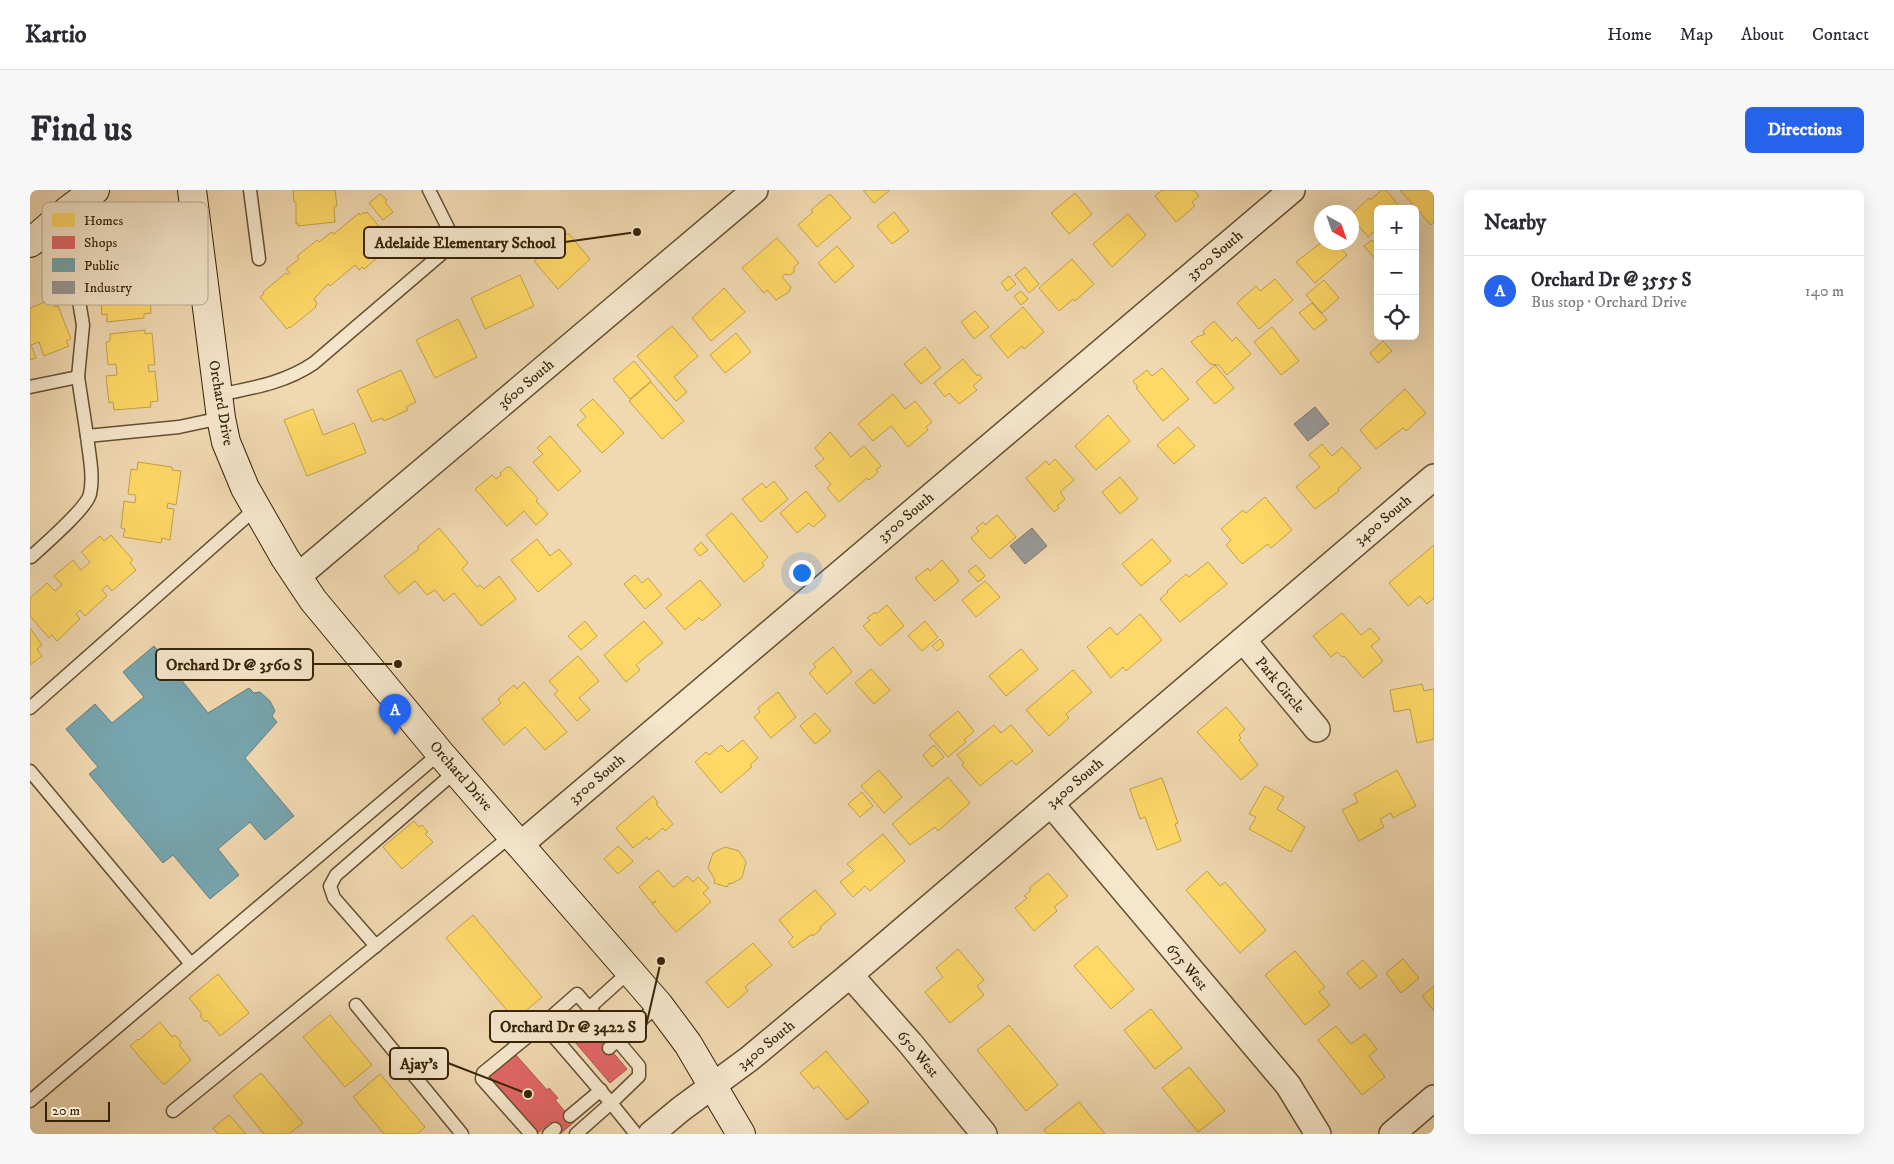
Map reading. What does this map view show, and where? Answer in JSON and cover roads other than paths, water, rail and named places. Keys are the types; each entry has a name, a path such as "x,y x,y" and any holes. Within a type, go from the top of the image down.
{"main road":[{"path":"79,202 95,190"},
{"name":"Orchard Drive","path":"207,305 226,442 234,466 255,509 297,578 330,622 448,762 659,1005 688,1044 741,1134"}],"street":[{"name":"3600 South","path":"297,578 755,190"},
{"name":"3500 South","path":"516,840 1292,190"},
{"name":"3400 South","path":"651,1134 749,1059 850,975 1434,477"},
{"name":"Park Circle","path":"1243,640 1317,729"},
{"name":"675 West","path":"1051,804 1288,1084 1318,1134"},
{"name":"650 West","path":"850,975 910,1043 984,1134"},
{"path":"1392,1134 1434,1098"}],"lane":[{"path":"250,190 259,259"},
{"path":"87,436 179,427 220,406 301,372 314,363 446,250 450,242 450,232 429,190"},
{"path":"30,555 31,557 82,508 90,497 91,470 78,376 83,325 80,305"},
{"path":"30,387 78,376"},
{"path":"30,708 255,509"},
{"path":"376,946 334,898 330,886 336,875 448,762"},
{"path":"30,1101 191,964 448,762"},
{"path":"30,771 191,964"},
{"path":"174,1111 376,946 516,840"},
{"path":"589,1008 630,971"},
{"path":"531,1134 482,1079 483,1073 577,994 589,1008 601,1030 613,1044 639,1066 639,1076 576,1134"},
{"path":"356,1005 462,1134"},
{"path":"613,1044 659,1005"},
{"path":"543,1024 575,1052 588,1067 601,1090 636,1134"},
{"path":"570,1116 601,1090"}],"place":[{"name":"Adelaide Elementary School","path":"637,232"},
{"name":"Orchard Dr @ 3560 S","path":"398,664"},
{"name":"Orchard Dr @ 3555 S","path":"395,735"},
{"name":"Orchard Dr @ 3422 S","path":"661,961"},
{"name":"Ajay's","path":"528,1094"}]}
